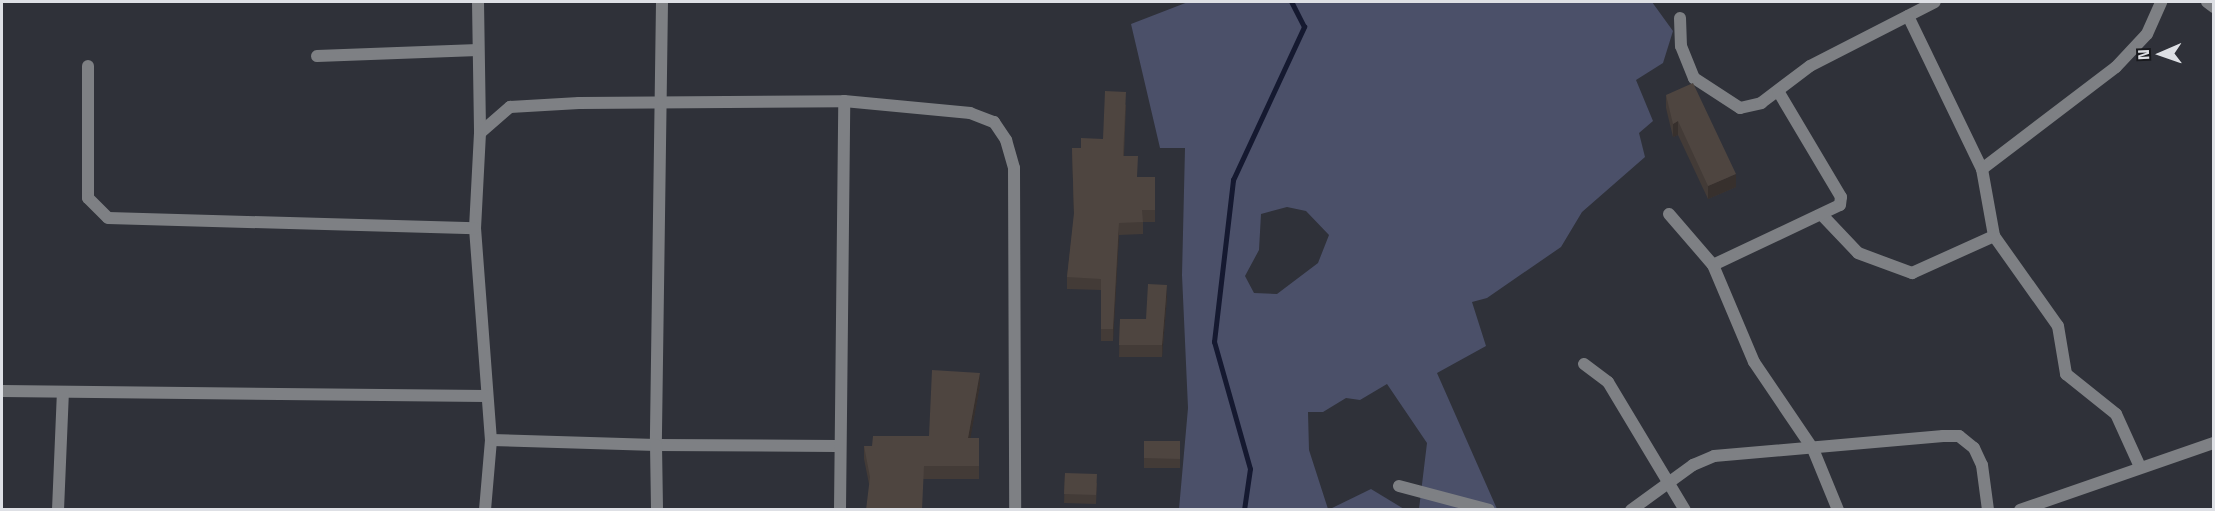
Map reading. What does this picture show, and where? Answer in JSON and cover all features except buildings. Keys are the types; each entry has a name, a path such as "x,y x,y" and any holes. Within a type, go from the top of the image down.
{"street":[{"path":"478,2 480,133 475,228 491,440 485,510"},
{"path":"657,510 662,2"},
{"path":"1680,18 1685,63 1694,78 1725,103 1740,108 1778,91 1810,66 1935,2"},
{"path":"1982,169 2116,67 2148,34 2161,2"},
{"path":"2207,2 2214,7"},
{"path":"1908,16 1982,169 1994,236 2058,326 2066,374 2116,414 2140,467"},
{"path":"317,56 478,50"},
{"path":"88,66 88,198 108,218 475,228"},
{"path":"1713,266 1840,205 1841,197 1778,91"},
{"path":"480,133 510,107 662,102 844,101 970,112 994,122 1006,140 1014,168 1015,510"},
{"path":"840,510 837,446 844,101"},
{"path":"1669,214 1713,266 1754,362 1813,449 1838,510"},
{"path":"1822,215 1858,254 1912,273 1994,236"},
{"path":"1584,364 1608,382 1666,484 1685,510"},
{"path":"2,391 486,396"},
{"path":"58,510 63,393"},
{"path":"1631,510 1666,484 1714,456 1959,436 1982,465 1988,510"},
{"path":"491,440 656,445 837,446"},
{"path":"2020,510 2214,443"},
{"path":"1399,486 1489,510"}],"shaded area":[{"path":"1188,2 1652,2 1673,31 1663,63 1636,80 1653,121 1639,133 1645,157 1582,212 1561,247 1487,298 1472,302 1486,346 1437,373 1497,509 1419,509 1427,443 1387,384 1360,400 1346,398 1323,412 1308,412 1309,450 1328,509 1179,509 1188,408 1182,275 1185,148 1160,148 1131,24","holes":["1287,207 1306,211 1329,235 1318,263 1277,294 1254,293 1245,276 1259,250 1261,214"]},
{"path":"1371,489 1404,509 1330,509"}],"waterway":[{"path":"1244,510 1250,469 1214,342 1233,180 1304,27 1291,2"}]}
